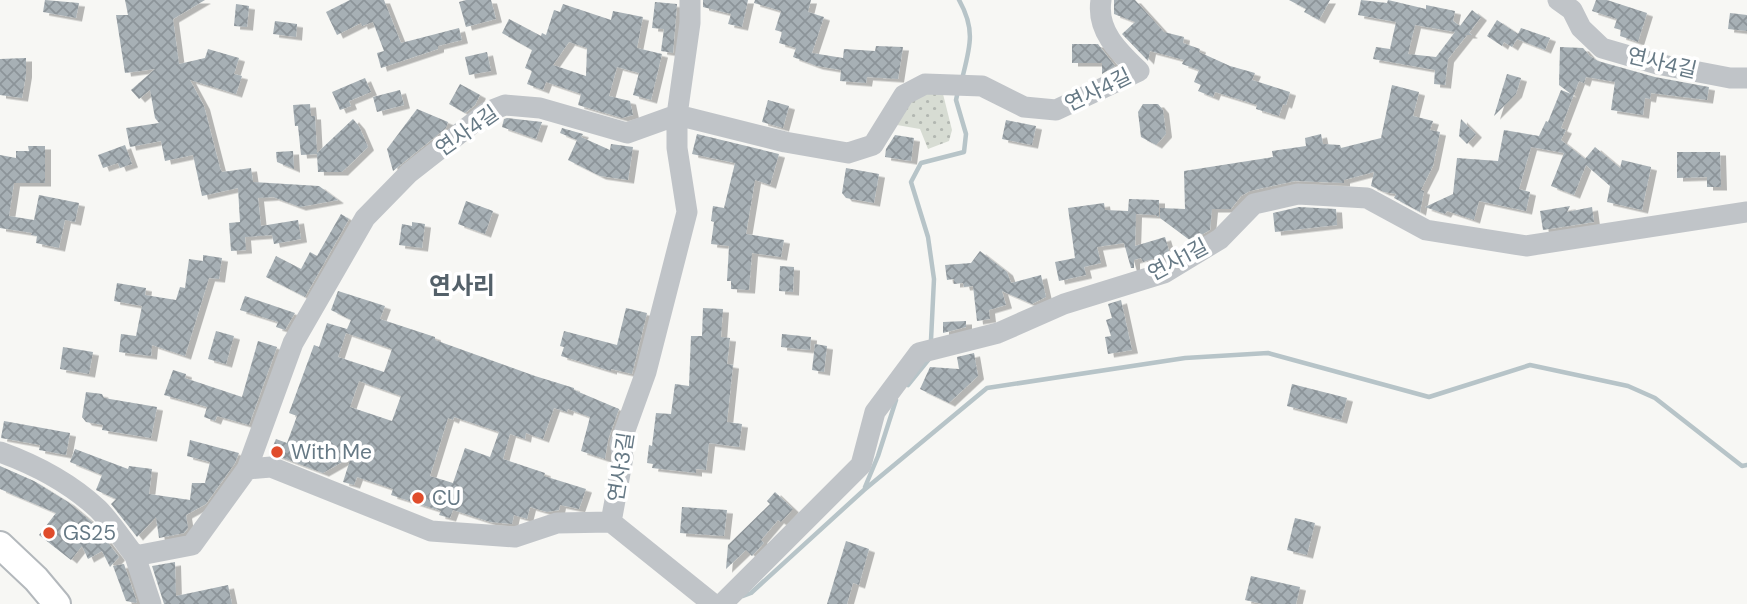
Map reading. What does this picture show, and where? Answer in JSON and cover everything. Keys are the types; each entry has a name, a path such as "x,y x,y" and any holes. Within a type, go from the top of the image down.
{"main road":[{"path":"0,545 36,579 57,604"},
{"path":"0,566 38,604"}],"street":[{"name":"연사3길","path":"247,469 271,467 431,531 515,537 557,523 611,522 623,457 620,444 646,372 687,212 677,148 677,115 690,23 690,0"},
{"name":"연사4길","path":"135,556 192,545 247,469 293,343 365,218 409,173 487,112 505,105 540,108 627,132 677,115 785,142 848,153 873,145 904,95 925,84 982,86 1024,107 1056,110 1139,71 1111,45 1099,13 1101,0"},
{"name":"연사4길","path":"1558,0 1573,10 1581,28 1602,48 1657,64 1730,78 1747,78"},
{"name":"연사1길","path":"722,601 860,465 875,412 919,352 998,333 1064,304 1164,273 1220,239 1254,204 1298,194 1367,198 1426,230 1526,246 1747,212"},
{"path":"0,452 26,461 62,481 99,510 135,556 151,604"},
{"path":"611,522 722,601"}],"shaded area":[{"path":"928,92 943,94 952,130 949,141 928,149 920,129 897,125 907,102"}],"building":[{"path":"45,0 79,3 76,18 43,12"},
{"path":"125,0 205,0 173,19 179,64 205,58 208,49 239,58 234,74 242,76 236,94 190,80 204,106 222,172 251,168 253,182 319,186 338,200 300,207 273,197 258,198 261,226 298,220 301,239 274,244 272,235 245,237 246,250 231,251 229,223 240,222 238,188 202,196 193,155 165,161 161,141 130,147 126,128 159,123 155,118 150,90 139,99 131,90 155,69 125,73 116,15 128,15"},
{"path":"350,0 384,0 401,43 459,28 462,40 438,46 438,49 381,68 377,53 384,51 373,22 362,26 361,23 337,35 326,12"},
{"path":"491,0 496,19 466,27 459,2"},
{"path":"703,0 748,0 742,27 728,24 731,14 703,7"},
{"path":"755,0 811,0 808,12 824,17 812,53 843,58 844,49 875,51 876,46 903,47 898,79 867,77 866,83 840,81 841,70 817,66 793,57 796,48 779,43 782,32 775,30 781,11 754,3"},
{"path":"1114,0 1135,0 1164,32 1184,37 1183,43 1230,66 1255,73 1252,80 1290,92 1279,116 1256,109 1257,105 1215,92 1213,97 1198,91 1201,85 1194,82 1199,70 1182,64 1184,60 1150,51 1148,61 1122,34 1135,22 1114,14"},
{"path":"1289,0 1330,0 1319,20"},
{"path":"1361,0 1387,3 1388,0 1426,9 1426,5 1455,11 1453,21 1460,26 1472,10 1481,17 1469,33 1472,35 1467,35 1448,59 1445,85 1434,84 1435,70 1373,59 1376,47 1390,49 1396,22 1358,15","holes":["1415,25 1455,32 1436,57 1408,54"]},
{"path":"1596,0 1607,0 1647,13 1638,42 1620,36 1621,30 1614,28 1617,19 1592,11"},
{"path":"655,2 677,4 673,53 661,51 664,29 652,28"},
{"path":"236,4 249,6 247,27 234,26"},
{"path":"563,4 611,20 613,11 643,17 637,48 662,54 651,100 633,95 639,73 617,67 609,96 630,101 633,115 622,118 578,105 581,94 546,82 543,90 527,84 532,71 525,68 532,50 502,33 509,19 541,36 542,33 546,35 554,10 560,12","holes":["569,42 587,48 586,76 553,65"]},
{"path":"1730,13 1747,15 1747,31 1728,29"},
{"path":"1497,20 1518,34 1521,28 1550,38 1545,50 1517,39 1512,47 1504,42 1502,46 1487,36"},
{"path":"275,21 297,24 296,37 273,34"},
{"path":"1072,44 1098,44 1115,66 1102,74 1102,63 1072,63"},
{"path":"1560,47 1583,48 1598,61 1655,77 1709,87 1707,100 1651,93 1650,99 1645,98 1643,115 1611,110 1615,82 1586,77 1584,83 1579,81 1561,128 1566,130 1561,140 1585,159 1595,147 1620,168 1622,160 1651,167 1642,210 1607,202 1610,186 1586,165 1574,195 1551,186 1564,153 1531,147 1519,189 1530,192 1526,211 1479,201 1474,220 1425,207 1453,194 1457,158 1498,161 1504,130 1539,136 1561,90 1571,94 1559,85"},
{"path":"487,52 491,71 469,75 465,57"},
{"path":"26,58 22,98 0,95 0,59"},
{"path":"1507,74 1521,78 1516,94 1494,116"},
{"path":"365,78 371,92 349,101 351,106 340,110 332,92"},
{"path":"460,84 480,95 475,105 465,113 449,104"},
{"path":"1392,85 1419,92 1413,116 1433,121 1430,130 1440,132 1433,166 1421,190 1424,191 1420,212 1394,198 1396,194 1371,186 1374,172 1344,180 1344,183 1295,181 1250,191 1241,196 1231,209 1212,209 1210,230 1191,241 1160,218 1160,208 1185,209 1184,171 1273,157 1272,151 1306,146 1305,138 1321,134 1323,144 1340,145 1341,148 1381,138"},
{"path":"400,90 404,105 377,112 373,97"},
{"path":"768,100 789,106 783,128 762,122"},
{"path":"310,104 311,116 315,116 317,153 353,119 359,126 368,147 342,172 318,172 317,154 301,155 293,105"},
{"path":"1143,104 1158,104 1163,110 1166,134 1156,145 1141,137 1138,112"},
{"path":"417,109 448,122 446,128 393,171 387,149"},
{"path":"504,119 542,122 536,139 502,127"},
{"path":"1461,119 1476,134 1467,144 1459,136"},
{"path":"1006,120 1036,126 1032,145 1002,139"},
{"path":"562,128 583,134 581,137 610,150 611,144 633,147 628,180 600,176 568,160 577,140 560,133"},
{"path":"697,134 779,154 770,185 755,180 746,234 784,240 781,257 752,253 749,290 731,289 731,281 727,281 729,246 711,244 713,206 724,208 735,163 692,154"},
{"path":"895,135 914,138 911,161 885,157 886,149"},
{"path":"125,145 132,164 120,168 118,163 103,168 98,155"},
{"path":"28,146 45,146 45,183 14,183 9,216 34,220 39,195 79,203 75,222 65,220 59,248 36,243 37,236 31,235 32,233 0,228 0,155 16,158 16,151 29,151"},
{"path":"293,151 294,169 277,162 276,152"},
{"path":"1677,152 1720,152 1721,187 1707,187 1707,177 1677,178"},
{"path":"846,168 879,174 874,203 846,198 842,193"},
{"path":"1129,199 1159,200 1159,217 1136,214 1135,246 1165,237 1170,254 1157,262 1156,258 1143,262 1141,258 1134,260 1134,268 1131,268 1124,243 1097,247 1101,263 1084,267 1086,275 1059,281 1055,262 1075,258 1068,208 1104,203 1105,210 1128,211"},
{"path":"466,201 493,211 485,234 458,224"},
{"path":"1570,206 1567,212 1592,207 1594,222 1543,230 1540,211"},
{"path":"1299,207 1336,209 1337,225 1275,232 1273,213"},
{"path":"341,214 349,219 305,297 266,277 276,256 301,269 310,252 317,256"},
{"path":"412,222 425,224 422,248 399,245 402,224 412,226"},
{"path":"980,251 1007,272 1011,283 1041,275 1046,297 1032,304 1002,291 1006,305 989,310 990,319 977,321 973,286 964,287 963,283 954,284 954,279 947,280 945,265 971,263"},
{"path":"203,255 222,258 219,279 209,278 185,356 152,345 151,356 119,352 121,334 136,336 142,306 114,301 117,283 146,288 145,295 176,300 180,287 185,288 189,259 203,261"},
{"path":"780,266 794,267 793,292 779,291"},
{"path":"338,291 385,306 380,319 574,388 619,409 608,440 605,459 581,451 590,417 568,409 567,412 554,408 543,439 526,433 525,439 510,434 503,459 586,489 579,509 560,505 559,510 547,512 530,507 527,519 514,515 512,524 490,522 453,510 450,518 439,515 441,511 391,495 393,489 357,477 354,485 343,482 351,457 323,473 270,453 276,439 287,443 297,416 289,413 314,345 319,347 327,323 347,329 351,320 331,310","holes":["346,333 392,349 384,372 338,357","359,381 401,396 392,421 350,407","454,417 499,432 490,457 465,448 453,483 430,476 448,418 453,420"]},
{"path":"245,296 295,313 285,330 276,327 278,322 240,310"},
{"path":"1121,300 1132,350 1108,354 1105,337 1111,336 1106,320 1112,318 1108,304"},
{"path":"626,308 647,313 632,374 611,371 561,356 564,347 560,346 564,331 617,345"},
{"path":"703,308 723,309 721,337 730,338 727,364 733,365 727,422 742,424 739,447 709,443 706,470 696,469 696,473 652,468 653,464 647,463 656,413 671,414 675,384 689,386 691,336 702,336"},
{"path":"966,321 966,327 943,333 943,322"},
{"path":"216,331 234,336 226,364 208,359"},
{"path":"782,334 811,337 810,350 781,347"},
{"path":"258,341 277,347 249,425 217,416 215,421 204,417 207,407 164,395 173,370 186,374 185,378 242,397"},
{"path":"815,344 827,346 824,372 812,370"},
{"path":"63,347 93,352 89,374 60,369"},
{"path":"974,353 978,376 949,403 920,389 930,367 959,369 957,357"},
{"path":"1292,384 1347,398 1341,420 1287,406"},
{"path":"86,392 102,394 104,398 157,407 151,438 102,430 103,425 86,422 82,417"},
{"path":"4,421 70,433 66,455 39,450 40,445 1,438"},
{"path":"190,440 239,453 206,504 186,515 188,528 184,533 159,538 156,517 137,537 111,504 116,499 96,490 102,475 70,462 75,449 128,469 129,466 152,469 149,494 190,500 192,483 205,483 210,462 187,456"},
{"path":"0,466 34,481 68,502 93,523 119,557 110,567 102,551 88,559 82,546 71,560 39,535 56,513 0,489"},
{"path":"775,492 793,509 781,522 778,520 761,540 764,543 752,556 746,550 726,569 728,545 770,504 767,501"},
{"path":"682,507 727,510 724,536 680,533"},
{"path":"1295,518 1315,523 1307,555 1287,550"},
{"path":"846,541 869,549 859,585 853,583 847,604 827,604"},
{"path":"175,562 176,596 228,585 232,604 164,604 152,566"},
{"path":"124,564 136,603 126,601 113,566"},
{"path":"1251,576 1300,587 1296,604 1263,604 1245,600"}],"waterway":[{"path":"959,0 970,30 962,79"},
{"path":"931,340 934,279 928,237 911,182 921,163 964,152 966,134 956,100 958,91"},
{"path":"743,596 751,593 864,490 987,388 1185,358 1268,353 1429,397 1530,365 1628,386 1655,398 1742,466 1747,465"},
{"path":"908,385 929,359"},
{"path":"865,487 896,400"}],"place":[{"name":"With Me","path":"277,452"},
{"name":"CU","path":"418,498"},
{"name":"GS25","path":"49,533"}],"district":[{"name":"연사리","path":"462,285"}]}
